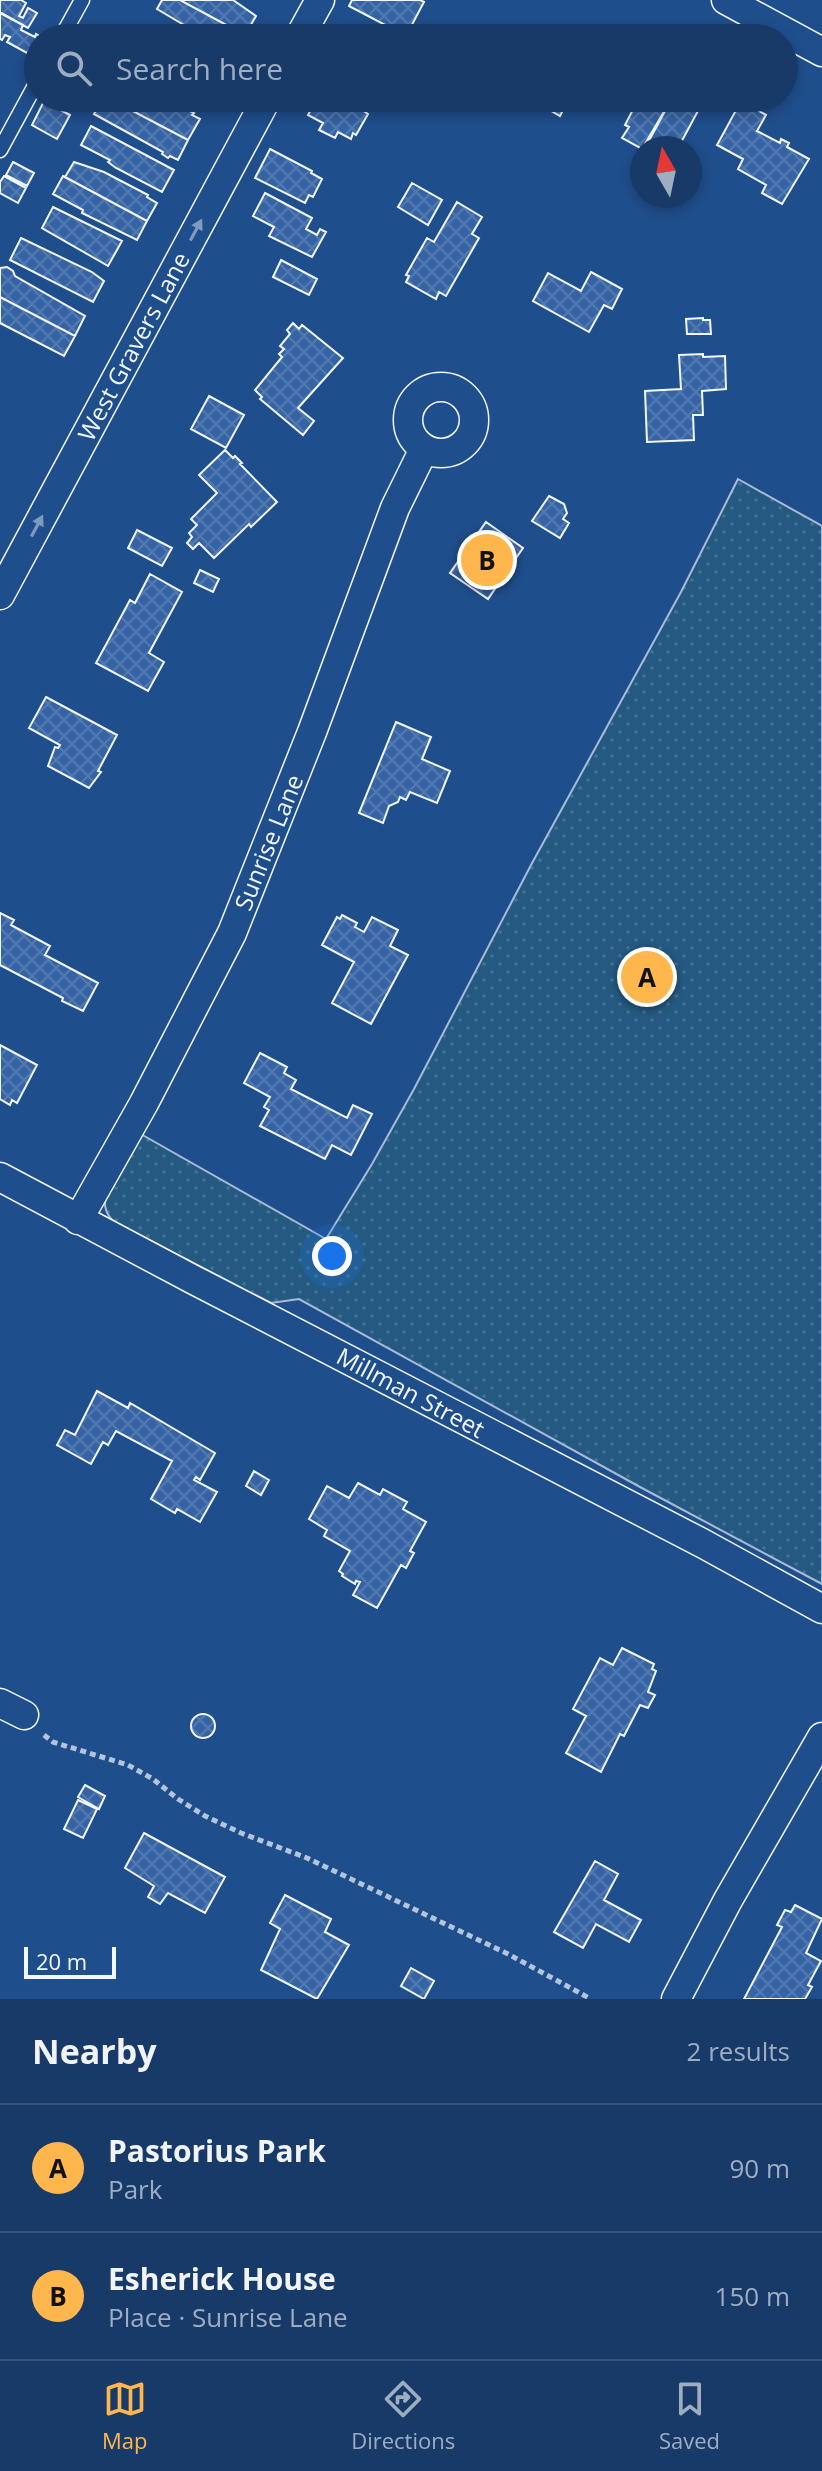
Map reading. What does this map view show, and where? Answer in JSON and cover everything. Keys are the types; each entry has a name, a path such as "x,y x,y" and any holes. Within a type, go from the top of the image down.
{"street":[{"path":"307,24 320,0"},
{"path":"726,0 770,24"},
{"path":"798,39 822,52"},
{"name":"West Gravers Lane","path":"0,595 259,112"},
{"name":"Sunrise Lane","path":"78,1220 144,1103 232,933 312,732 395,508 424,449"},
{"name":"Millman Street","path":"0,1177 702,1543 822,1609"},
{"path":"676,1999 728,1900 822,1737"}],"lane":[{"path":"69,24 82,0"},
{"path":"0,150 24,106"}],"path":[{"path":"12,1709 35,1724 40,1733 53,1742 128,1765 205,1816 307,1858 508,1954 591,1999"}],"shaded area":[{"path":"738,479 822,526 822,1584 299,1299 271,1303 114,1222 105,1204 105,1196 139,1133 326,1239 414,1089 531,865 681,592"}],"building":[{"path":"0,0 21,0 26,3 19,16 23,18 28,8 37,13 30,24 24,26 0,13"},
{"path":"162,0 180,0 225,24 182,24 157,9"},
{"path":"180,0 233,0 256,16 251,24 225,24"},
{"path":"352,0 424,2 412,24 383,24 349,6"},
{"path":"0,12 23,25 24,51 7,42 10,37 5,35 0,39"},
{"path":"38,112 64,112 70,115 57,139 32,125"},
{"path":"135,112 188,140 178,160 168,158 163,152 94,114"},
{"path":"135,112 194,113 192,115 200,119 188,140"},
{"path":"310,112 368,114 351,139 338,132 335,138 319,130 323,123 308,115"},
{"path":"632,112 664,112 650,136 630,136 630,142 622,138 629,127 625,125"},
{"path":"664,112 697,112 684,136 651,136"},
{"path":"735,112 761,112 766,115 757,131 780,143 781,139 789,143 787,147 809,159 782,204 762,193 766,185 738,169 743,159 717,145"},
{"path":"91,126 174,170 162,192 81,145"},
{"path":"270,149 322,179 313,197 309,195 305,203 255,178"},
{"path":"13,162 34,173 27,186 6,175"},
{"path":"74,162 104,172 148,195 157,203 147,221 65,177"},
{"path":"4,176 26,188 18,203 0,193 0,182"},
{"path":"63,176 147,221 137,240 82,213 83,210 53,194"},
{"path":"412,183 442,200 428,225 398,207"},
{"path":"265,193 312,218 306,229 317,235 320,229 326,232 312,257 269,236 274,227 253,216"},
{"path":"457,202 482,217 472,234 479,238 446,296 439,292 436,299 406,282 409,276 406,275 427,238 434,242"},
{"path":"53,207 122,241 108,266 42,228"},
{"path":"21,238 92,272 104,281 93,302 10,260"},
{"path":"281,260 317,279 309,295 273,277"},
{"path":"7,267 15,276 85,316 75,336 0,297 0,268"},
{"path":"591,272 622,289 612,309 604,305 589,332 533,301 548,273 581,291"},
{"path":"0,297 75,336 64,356 0,323"},
{"path":"686,319 710,320 711,334 687,334"},
{"path":"293,323 299,329 302,325 343,358 298,408 314,421 303,435 260,399 262,397 255,390 282,357 279,354 284,349 280,346 290,334 287,330"},
{"path":"703,354 703,357 725,356 726,389 702,391 703,415 693,415 694,440 647,442 645,391 681,389 679,355"},
{"path":"209,396 244,415 226,448 191,429"},
{"path":"225,450 242,463 277,502 214,558 199,543 193,549 187,543 192,537 189,533 197,525 191,519 217,493 199,475"},
{"path":"549,496 564,504 567,513 563,519 569,523 560,538 532,521"},
{"path":"486,522 523,548 488,599 450,573"},
{"path":"137,530 172,548 162,566 128,548"},
{"path":"200,570 219,579 213,592 194,583"},
{"path":"150,574 182,592 149,653 164,662 148,691 96,663 130,600 135,603"},
{"path":"46,697 117,735 98,771 101,772 89,788 48,766 55,747 60,745 29,728"},
{"path":"396,722 431,737 422,759 450,771 437,803 410,792 406,800 400,797 398,802 389,806 383,823 359,813"},
{"path":"0,913 14,920 11,925 50,946 45,955 98,983 83,1011 0,965"},
{"path":"342,915 357,923 355,927 364,932 372,917 398,930 390,946 408,955 371,1024 332,1003 354,962 322,945 337,917 340,919"},
{"path":"0,1045 37,1065 17,1103 12,1100 10,1105 0,1099"},
{"path":"260,1053 287,1067 284,1073 296,1080 291,1089 347,1118 353,1105 372,1114 351,1155 332,1145 325,1159 260,1126 269,1110 264,1107 270,1097 244,1083"},
{"path":"97,1391 128,1408 130,1403 215,1453 200,1480 196,1477 194,1480 217,1492 200,1522 177,1509 175,1513 151,1499 172,1461 116,1431 108,1445 103,1442 91,1464 57,1445 65,1430 75,1435"},
{"path":"254,1471 269,1480 261,1495 246,1486"},
{"path":"358,1483 380,1495 383,1489 407,1502 403,1509 426,1522 410,1551 414,1553 406,1568 401,1565 377,1608 353,1595 360,1582 356,1581 355,1584 339,1571 350,1551 324,1536 327,1530 309,1519 327,1486 349,1498"},
{"path":"622,1648 654,1664 652,1669 656,1671 648,1692 655,1695 648,1708 640,1705 624,1736 620,1734 601,1772 566,1753 586,1716 573,1709 600,1658 613,1665"},
{"path":"203,1714 211,1718 215,1726 211,1734 203,1738 195,1734 191,1726 195,1718"},
{"path":"85,1785 105,1796 99,1809 78,1797"},
{"path":"78,1800 97,1809 83,1838 64,1829"},
{"path":"144,1833 225,1877 205,1913 168,1893 160,1904 148,1897 154,1886 125,1868"},
{"path":"595,1861 618,1874 604,1900 641,1920 629,1942 596,1924 583,1948 554,1932"},
{"path":"285,1895 331,1919 325,1932 349,1945 317,1999 261,1970 280,1929 270,1923"},
{"path":"795,1905 822,1919 806,1953 821,1961 808,1985 812,1987 805,1999 744,1999 782,1927 777,1925 785,1910 791,1912"},
{"path":"411,1968 434,1981 424,1999 401,1986"}],"place":[{"name":"Esherick House","path":"487,560"},
{"name":"Pastorius Park","path":"647,977"}]}
